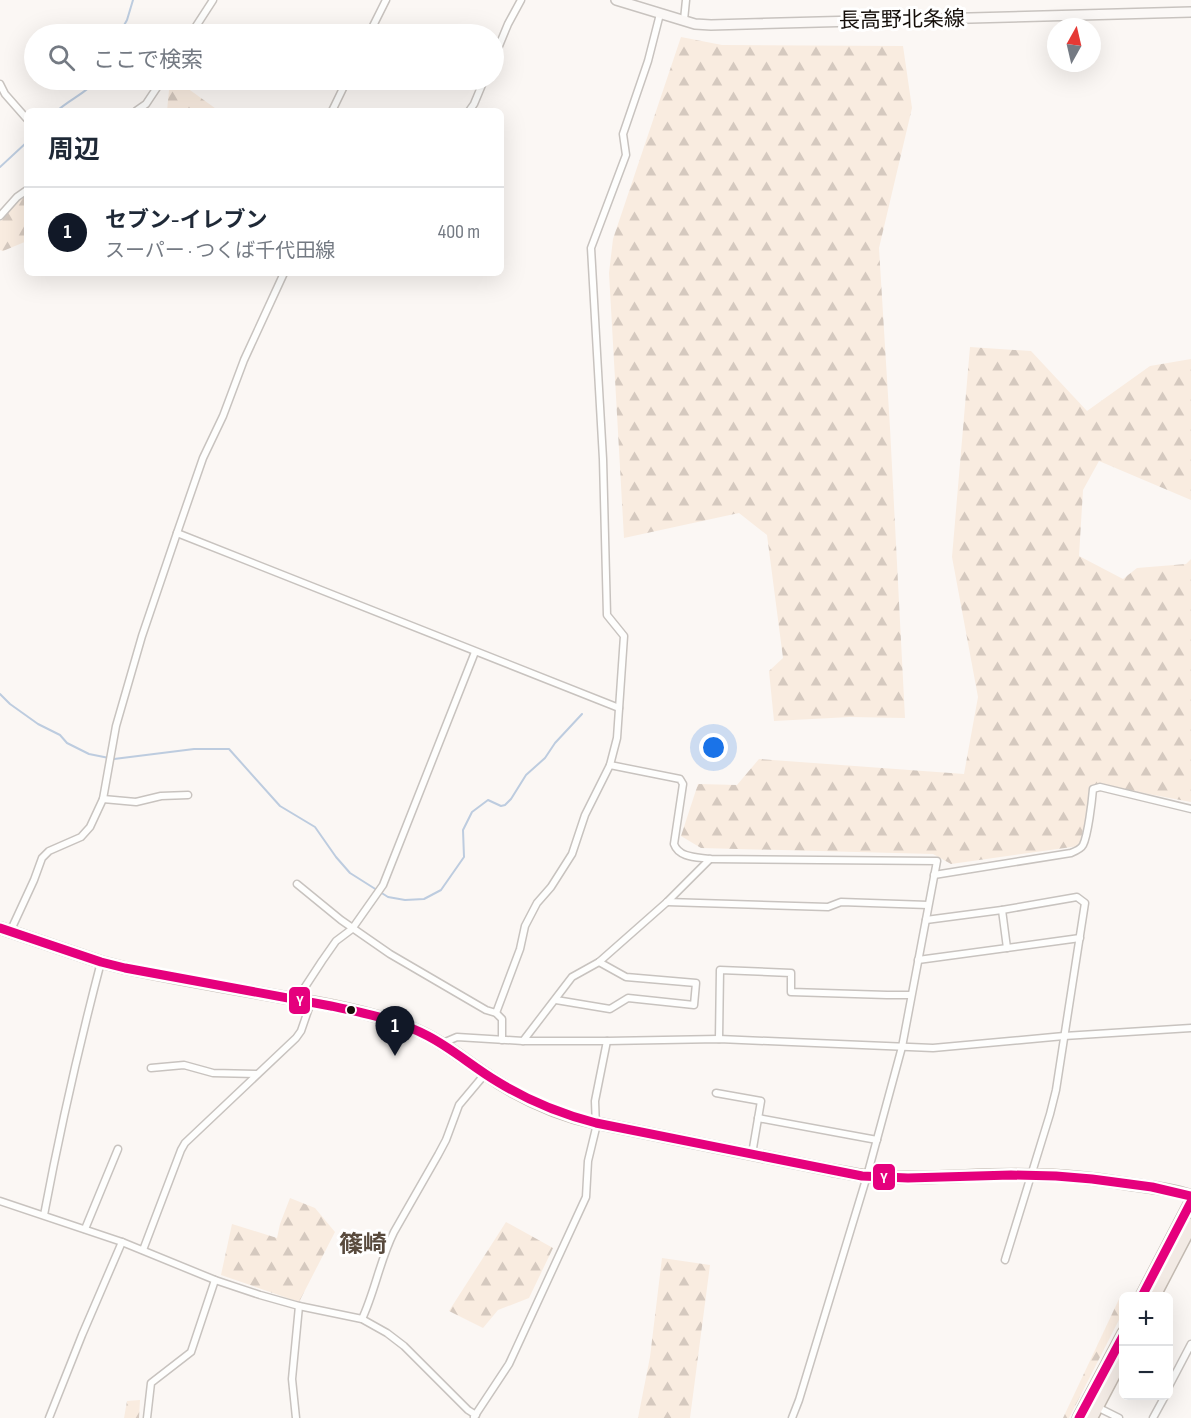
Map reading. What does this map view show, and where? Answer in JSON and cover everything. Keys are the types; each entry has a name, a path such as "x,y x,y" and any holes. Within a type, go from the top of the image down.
{"highway":[{"path":"1144,1292 1191,1202"},
{"path":"1156,1292 1191,1225"},
{"path":"1079,1418 1119,1342"},
{"path":"1094,1412 1119,1364"}],"main road":[{"name":"長高野北条線","path":"616,0 695,24 711,25 1191,12"},
{"path":"5,930 101,962 378,1017 411,1028 442,1043 484,1074 540,1104 596,1123 867,1176 925,1178 1031,1174 1112,1181 1191,1196"}],"street":[{"path":"197,24 213,0"},
{"path":"374,24 386,0"},
{"path":"504,34 521,0"},
{"path":"684,20 686,0"},
{"path":"496,1013 520,949 525,926 537,903 551,887 572,854 585,815 610,765 617,738 624,636 607,615 603,459 591,248 627,155 623,134 648,61 660,14"},
{"path":"0,84 2,96 24,116"},
{"path":"140,108 146,104 155,90"},
{"path":"333,108 342,90"},
{"path":"472,108 480,90"},
{"path":"0,216 24,192"},
{"path":"5,930 34,880 42,858 49,851 81,837 90,827 103,799 116,726 142,636 177,532 203,458 283,276"},
{"path":"177,532 619,708"},
{"path":"299,1000 303,990 336,941 352,928 383,885 475,652"},
{"path":"610,765 680,779 683,784 674,844 676,850 682,854 710,859 937,861 902,1047 867,1176 800,1400 792,1418"},
{"path":"934,875 1078,851 1086,836 1093,789 1100,787 1191,809"},
{"path":"103,799 136,802 161,796 188,795"},
{"path":"523,1041 572,977 599,962 668,902 710,859"},
{"path":"297,884 352,928 390,954 486,1010 496,1013 502,1019 502,1040"},
{"path":"926,920 1077,897 1085,903 1056,1090 1005,1260"},
{"path":"668,902 828,908 841,902 928,905"},
{"path":"1002,910 1007,948"},
{"path":"918,960 1080,938"},
{"path":"44,1215 83,1029 101,962"},
{"path":"556,1000 610,1009 628,998 694,1005 696,983 626,977 599,962"},
{"path":"719,1039 720,970 791,973 791,992 911,994"},
{"path":"142,1250 185,1143 296,1038 301,1031 311,1002"},
{"path":"442,1043 457,1037 523,1041 719,1039 933,1048 1064,1036 1191,1028"},
{"path":"0,1201 122,1242 260,1296 362,1319 404,1346 475,1417 509,1364 586,1197 588,1161 597,1128 595,1101 607,1041"},
{"path":"151,1068 184,1065 213,1073 258,1074"},
{"path":"362,1319 388,1244 446,1140 459,1105 484,1074"},
{"path":"716,1094 761,1101 752,1154"},
{"path":"758,1118 877,1140"},
{"path":"86,1229 118,1149"},
{"path":"49,1418 122,1242"},
{"path":"147,1418 151,1383 191,1352 215,1280"},
{"path":"296,1418 292,1379 299,1306"},
{"path":"1173,1378 1191,1344"},
{"path":"1153,1418 1162,1400"},
{"path":"1094,1412 1119,1418"}],"green space":[{"path":"681,37 722,45 903,46 912,108 879,248 905,718 850,717 774,721 769,671 783,658 767,535 739,513 624,538 609,273 613,239"},
{"path":"169,90 190,90 215,108 167,108"},
{"path":"24,195 24,242 3,251 0,250 0,221"},
{"path":"970,347 1031,351 1087,411 1150,366 1191,359 1191,500 1099,461 1083,490 1079,556 1123,579 1137,568 1186,564 1191,559 1191,802 1095,784 1079,846 951,864 933,854 701,848 681,836 698,784 737,785 759,759 964,774 978,697 952,557"},
{"path":"290,1198 315,1208 335,1232 299,1302 221,1275 232,1224 277,1238"},
{"path":"506,1222 553,1248 529,1298 498,1310 483,1328 449,1311"},
{"path":"662,1258 710,1265 690,1418 638,1418 650,1357"},
{"path":"1119,1299 1119,1320 1069,1418 1063,1418"},
{"path":"140,1400 139,1418 124,1418 127,1401"}],"waterway":[{"path":"125,24 133,0"},
{"path":"61,108 86,90"},
{"path":"0,167 24,145"},
{"path":"0,694 38,724 89,754 114,759 194,749 229,749 280,806 315,827 350,873 388,897 405,900 424,899 441,890 464,857 463,830 472,812 488,800 501,806 505,805 526,775 545,758 555,743 582,714"}],"transit line":[{"name":"Y","path":"0,928 125,968 331,1006 393,1021 437,1041 489,1077 521,1095 558,1111 596,1123 862,1176 908,1178 1056,1176 1152,1187 1191,1196"},
{"name":"Y","path":"1144,1292 1191,1202"},
{"name":"Y","path":"1079,1418 1119,1343"}],"place":[{"name":"セブン-イレブン","path":"395,1056"}],"district":[{"name":"篠崎","path":"363,1244"}]}
